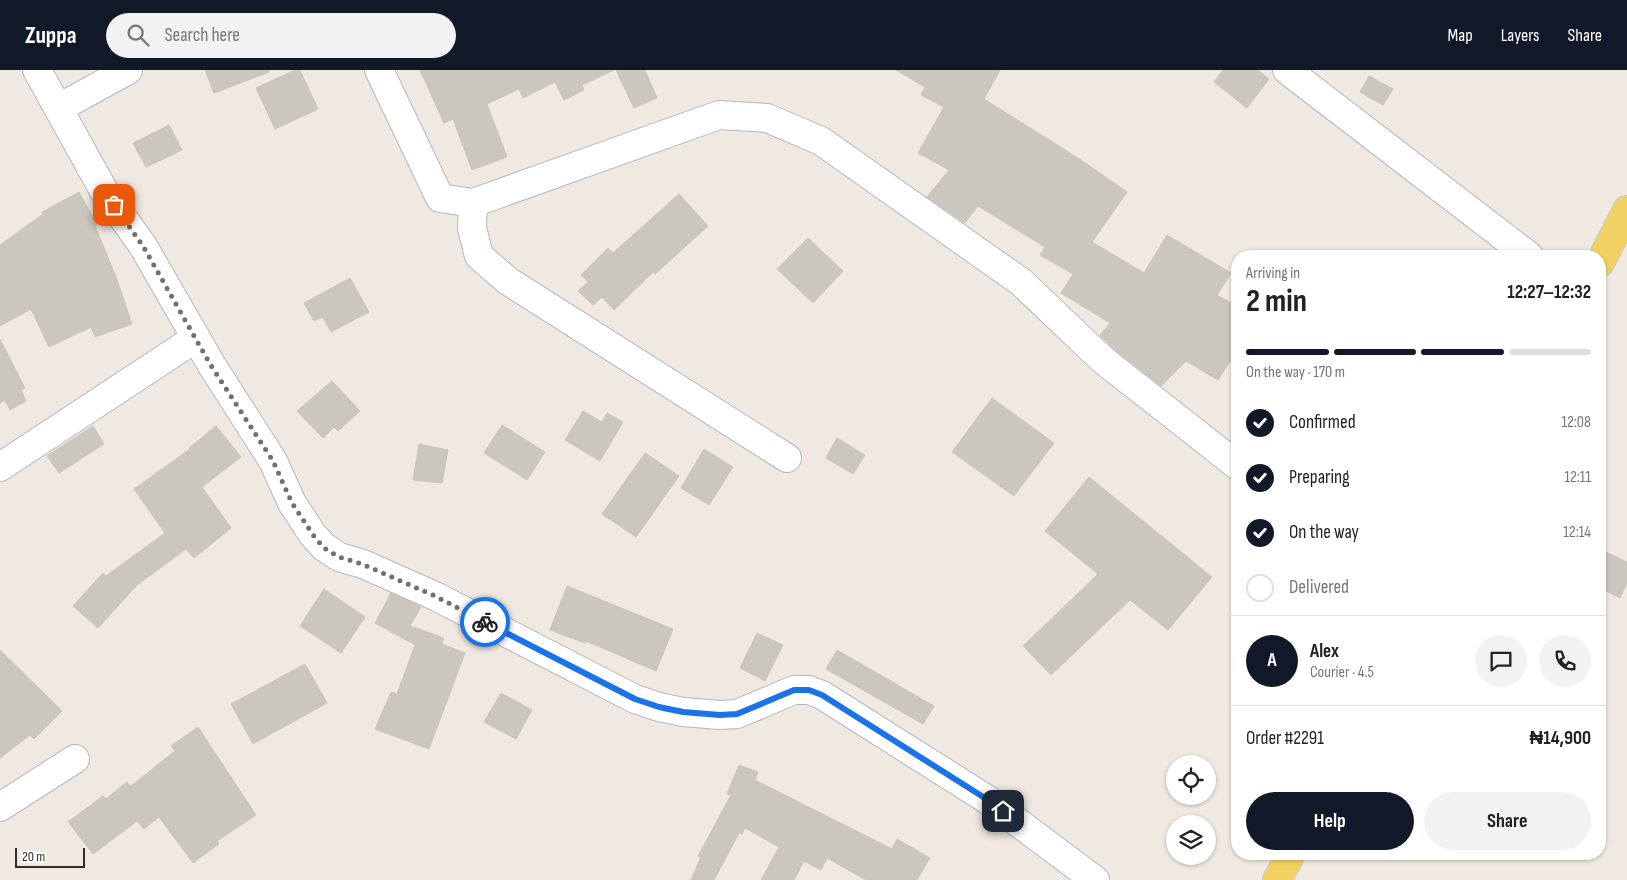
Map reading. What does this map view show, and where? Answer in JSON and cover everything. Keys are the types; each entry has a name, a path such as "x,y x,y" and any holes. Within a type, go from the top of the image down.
{"main road":[{"path":"1606,251 1627,210"},
{"path":"1277,880 1288,860"}],"street":[{"path":"37,70 104,191 143,246 210,364 273,461 292,503 324,548 339,557 362,564 435,596 635,699 659,707 720,715 737,714 794,690 809,690 822,695 988,800 1096,880"},
{"path":"58,108 128,70"},
{"path":"379,70 440,198 472,202 719,115 767,118 821,140 1021,282 1103,360 1231,461"},
{"path":"1287,70 1521,250"},
{"path":"472,202 472,228 479,256 508,281 787,458"},
{"path":"0,467 196,338"},
{"path":"0,807 75,759"}],"building":[{"path":"205,70 269,70 269,72 214,93"},
{"path":"295,70 300,70 318,109 275,129 256,88"},
{"path":"420,70 614,70 582,85 584,90 564,100 555,82 523,98 519,89 487,104 507,157 472,170 453,119 444,123"},
{"path":"616,70 645,70 657,98 634,108"},
{"path":"896,70 1000,70 984,99 1081,160 1127,192 1092,242 1144,273 1167,235 1231,273 1217,295 1231,303 1231,360 1218,380 1186,361 1161,386 1113,348 1100,335 1110,323 1061,293 1073,274 1040,255 1045,247 978,206 965,223 927,197 949,170 918,153 944,107 921,95 925,87"},
{"path":"1223,70 1258,70 1269,79 1247,108 1214,82"},
{"path":"1369,76 1393,89 1383,105 1360,92"},
{"path":"169,125 182,150 146,167 133,143"},
{"path":"79,192 97,225 95,226 116,277 132,324 95,337 91,327 49,347 31,309 0,326 0,245 43,214 42,212"},
{"path":"679,194 708,226 655,274 653,272 614,310 602,297 593,305 578,291 588,282 581,275 608,248 613,253"},
{"path":"808,238 843,271 813,303 777,269"},
{"path":"350,278 369,312 331,332 323,317 314,321 304,303"},
{"path":"0,339 25,388 21,390 26,401 10,410 5,400 0,403"},
{"path":"332,381 360,411 338,431 334,427 323,438 297,411"},
{"path":"992,398 1054,443 1014,496 952,452"},
{"path":"583,411 602,422 607,413 623,422 600,461 565,440"},
{"path":"502,425 545,452 527,480 484,453"},
{"path":"93,426 104,444 59,473 47,456"},
{"path":"216,426 241,457 202,487 231,528 194,558 186,549 137,585 98,628 73,606 103,573 106,576 165,533 134,489 190,449"},
{"path":"837,438 865,455 853,474 826,458"},
{"path":"419,444 448,450 442,483 413,480"},
{"path":"704,449 733,467 709,505 681,488"},
{"path":"645,453 679,476 636,537 602,514"},
{"path":"1089,477 1212,577 1168,630 1130,600 1051,675 1023,646 1098,574 1045,531"},
{"path":"1606,552 1627,562 1627,583 1620,598 1606,591"},
{"path":"567,586 673,629 656,671 586,641 585,643 550,630"},
{"path":"324,589 365,617 341,653 300,626"},
{"path":"391,593 421,607 410,626 444,638 442,644 465,653 429,749 375,729 391,692 397,694 415,645 375,623"},
{"path":"757,633 783,645 765,681 740,668"},
{"path":"0,650 62,711 34,739 30,735 0,758"},
{"path":"837,650 934,706 923,724 826,669"},
{"path":"305,664 327,703 253,744 231,704"},
{"path":"501,693 532,710 516,739 484,722"},
{"path":"198,727 256,815 217,841 219,844 193,863 159,817 144,829 137,821 93,854 68,822 103,796 106,799 127,782 131,786 175,751 171,746"},
{"path":"739,765 758,772 755,780 892,849 897,839 930,858 917,880 866,880 827,858 821,870 804,861 794,880 761,880 779,847 745,828 742,834 739,833 714,880 691,880 701,857 698,856 731,795 727,794"}],"way so far":[{"path":"114,205 143,246 210,364 273,461 292,503 324,548 339,557 362,564 435,596 485,622"}],"route":[{"path":"485,622 635,699 659,707 683,712 720,715 737,714 794,690 809,690 822,695 1003,811"}]}
